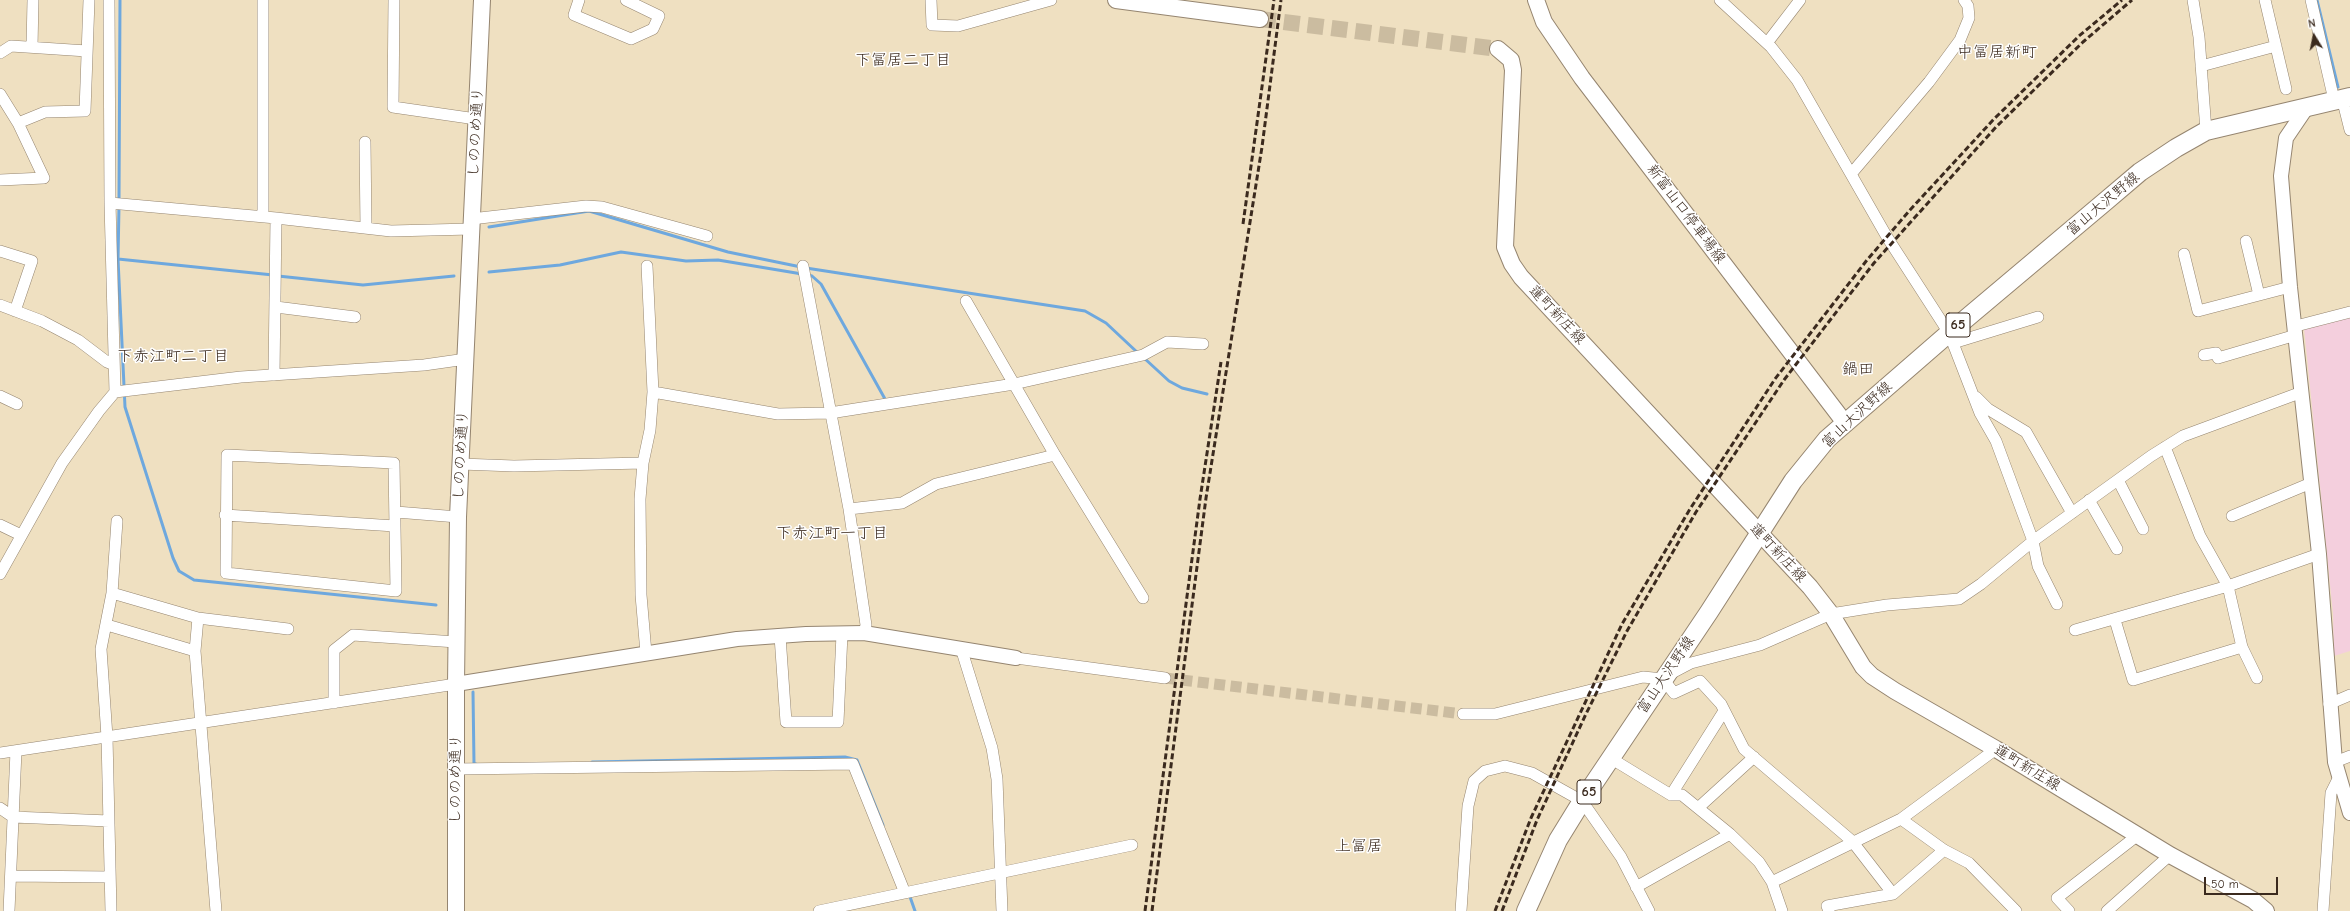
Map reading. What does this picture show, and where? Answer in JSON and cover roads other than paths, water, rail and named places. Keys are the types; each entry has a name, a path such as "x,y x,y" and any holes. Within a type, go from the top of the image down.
{"main road":[{"name":"しののめ通り","path":"456,911 456,642 458,518 482,0"},
{"path":"1116,0 1260,19"},
{"name":"新富山口停車場線","path":"1536,0 1544,22 1578,72 1845,423"},
{"name":"蓮町新庄線","path":"1498,49 1511,60 1513,70 1504,247 1512,264 1521,276 1759,534 1810,587 1831,614 1863,667 1872,676 1996,749 2170,855 2254,900 2266,911"},
{"name":"富山大沢野線","path":"1526,911 1558,840 1582,801 1612,758 1793,481 1827,439 1951,338 2140,172 2176,148 2206,131 2342,98"}],"street":[{"path":"32,0 32,47"},
{"path":"18,123 45,112 85,111 89,0"},
{"path":"109,0 116,203 114,365 121,392"},
{"path":"263,0 263,216"},
{"path":"394,0 393,107 476,119"},
{"path":"579,0 574,15 631,39 653,29 659,16 626,0"},
{"path":"931,0 932,25 958,26 1051,0"},
{"path":"1720,0 1767,44 1797,80 1887,237 1951,338 1980,413 1996,441 2033,541 2038,566 2057,604"},
{"path":"1767,44 1800,0"},
{"path":"1851,174 1929,82 1960,40 1969,18 1968,6 1964,0"},
{"path":"2265,0 2286,89"},
{"path":"2311,0 2342,98 2350,130"},
{"path":"2196,1 2206,131"},
{"path":"0,53 11,46 88,51"},
{"path":"2201,66 2276,46"},
{"path":"0,94 18,123 44,178 0,180"},
{"path":"2307,107 2286,138 2280,176 2290,287 2296,331 2319,554 2329,704 2335,762 2350,813"},
{"path":"365,142 366,228"},
{"path":"116,203 263,216 391,231 471,224 586,206 602,207 707,236"},
{"path":"274,375 276,218"},
{"path":"2246,241 2259,295"},
{"path":"0,251 32,261 15,311"},
{"path":"2184,254 2198,311 2290,287"},
{"path":"646,653 639,550 640,499 643,463 650,430 653,392 647,266"},
{"path":"803,266 849,509 866,625 864,633"},
{"path":"966,300 1055,455 1143,598"},
{"path":"0,305 78,340 107,362 114,365"},
{"path":"276,308 354,316"},
{"path":"2204,355 2216,353 2218,358 2350,312"},
{"path":"1951,338 2038,317"},
{"path":"653,392 778,414 830,413 1014,384 1143,355 1168,342 1203,344"},
{"path":"0,574 3,562 22,535 62,463 99,410 121,392 241,377 424,365 466,359"},
{"path":"1463,714 1495,714 1643,677 1663,679 1678,668 1760,646 1831,614 1887,605 1958,599 1981,584 2033,541 2089,500 2183,436 2302,392"},
{"path":"1973,394 1988,409 2026,432 2072,513"},
{"path":"0,396 17,404"},
{"path":"2165,447 2200,536 2228,586 2242,647 2257,678"},
{"path":"227,455 394,463 396,512 396,591 226,573 225,515 227,455"},
{"path":"849,509 902,503 936,484 1055,455"},
{"path":"461,464 514,466 643,463"},
{"path":"2118,480 2143,529"},
{"path":"2232,516 2311,483"},
{"path":"2089,500 2117,549"},
{"path":"396,512 458,518"},
{"path":"225,515 395,526"},
{"path":"111,911 107,737 101,649 107,625 112,593 117,521"},
{"path":"0,525 22,535"},
{"path":"2075,630 2115,620 2228,586 2319,554"},
{"path":"112,593 198,618 288,629"},
{"path":"198,618 195,650 216,911"},
{"path":"2115,620 2133,680 2242,647"},
{"path":"107,625 195,650"},
{"path":"0,753 456,684 737,639 780,636 864,633 1016,658 1166,678"},
{"path":"780,636 786,722 838,722 842,634"},
{"path":"334,702 334,650 353,635 456,642"},
{"path":"961,648 992,748 997,779 999,873 1002,911"},
{"path":"1663,679 1674,693 1700,681 1724,711 1744,749 1852,841 1893,894"},
{"path":"2329,704 2350,695"},
{"path":"1671,795 1724,711"},
{"path":"1772,882 1852,841 1902,819 1996,749"},
{"path":"9,911 16,750"},
{"path":"2335,762 2350,756"},
{"path":"1698,808 1754,757"},
{"path":"1612,758 1671,795 1682,795 1730,834 1759,862 1772,882 1782,911"},
{"path":"456,769 853,764 905,893"},
{"path":"1461,911 1468,806 1474,781 1485,771 1505,766 1532,773 1582,801 1621,857 1648,911"},
{"path":"2323,911 2331,793 2339,777"},
{"path":"0,808 13,817 109,821"},
{"path":"1902,819 1944,850 1969,863 2016,911"},
{"path":"1636,886 1730,834"},
{"path":"2069,911 2057,898 2138,835"},
{"path":"819,911 1132,845"},
{"path":"1829,911 1827,906 1893,894 1944,850"},
{"path":"2107,911 2170,855"},
{"path":"11,876 110,877"}],"waterway":[{"path":"119,201 120,0"},
{"path":"2317,0 2338,87"},
{"path":"119,206 118,259 125,407 173,558 179,571 194,580 436,605"},
{"path":"489,227 589,211 728,252 801,267"},
{"path":"489,272 560,265 621,252 686,261 718,260 802,274"},
{"path":"118,259 273,275"},
{"path":"806,268 1085,311 1106,323 1138,353"},
{"path":"808,275 812,276 821,284 885,399"},
{"path":"278,276 363,285 454,276"},
{"path":"1144,358 1169,381 1182,388 1207,394"},
{"path":"473,692 474,764 476,764"},
{"path":"592,762 845,757 857,760 883,825"},
{"path":"909,894 915,911"}],"tunnel":[{"path":"1260,19 1498,49"},
{"path":"1165,678 1463,714"}],"railway":[{"path":"1243,224 1274,0"},
{"path":"1152,911 1206,498 1262,147 1281,0"},
{"path":"1495,911 1531,818 1622,624 1690,509 1775,379 1867,260 1910,210 1994,119 2079,36 2122,0"},
{"path":"1502,911 1537,820 1585,716 1627,631 1696,512 1784,380 1874,263 1996,127 2083,42 2132,0"},
{"path":"1145,911 1200,499 1221,362"}],"district":[{"name":"中冨居新町","path":"1997,52"},
{"name":"下冨居二丁目","path":"903,60"},
{"name":"下赤江町二丁目","path":"173,356"},
{"name":"鍋田","path":"1858,369"},
{"name":"下赤江町一丁目","path":"832,533"},
{"name":"上冨居","path":"1359,846"}]}
